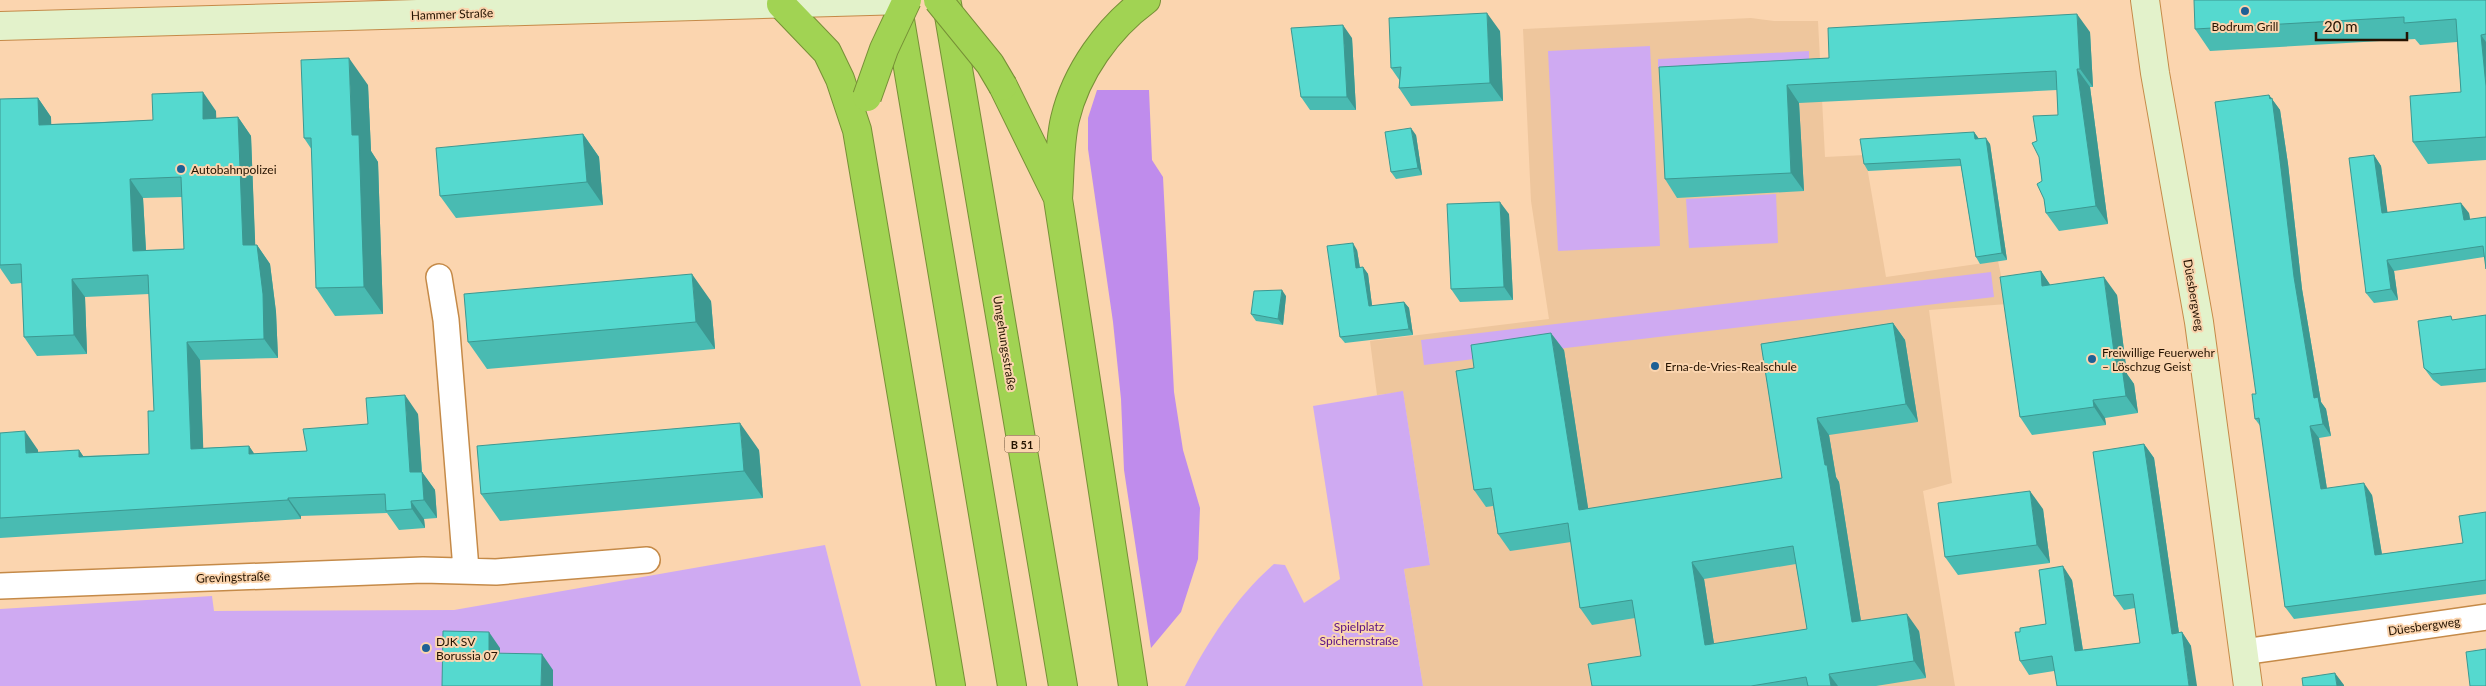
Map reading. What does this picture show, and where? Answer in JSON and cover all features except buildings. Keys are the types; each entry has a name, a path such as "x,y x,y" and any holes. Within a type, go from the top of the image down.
{"highway":[{"path":"897,0 1012,686"},
{"path":"857,130 884,49 906,0"},
{"path":"938,0 990,64 1003,86 1058,199"},
{"name":"Umgehungsstraße","path":"946,0 1063,686"},
{"path":"1133,686 1058,199 1065,119 1079,80 1094,55 1118,25 1146,0"},
{"path":"781,4 827,52 840,79 857,130 951,686"}],"main road":[{"name":"Hammer Straße","path":"0,26 906,0"},
{"name":"Düesbergweg","path":"2145,0 2157,82 2199,322 2248,686"}],"street":[{"path":"439,278 447,329 466,569"},
{"name":"Grevingstraße","path":"0,586 466,569 496,572 647,560"},
{"name":"Düesbergweg","path":"2243,652 2486,617"}],"shaded area":[{"name":"Erna-de-Vries-Realschule","path":"1751,18 1774,21 1818,21 1825,157 1865,155 1886,277 1998,261 2007,304 1929,310 1952,483 1923,491 1955,686 1423,686 1404,569 1430,564 1403,392 1377,395 1370,341 1549,319 1531,201 1523,29"},
{"path":"1097,90 1149,90 1152,160 1163,177 1174,392 1183,450 1200,508 1198,559 1181,612 1151,648 1124,470 1121,399 1113,322 1088,149 1088,118"}],"green space":[{"path":"1650,46 1660,246 1558,251 1548,51"},
{"path":"1809,51 1809,60 1658,68 1658,59"},
{"path":"1776,194 1778,243 1689,248 1686,199"},
{"path":"1991,272 1994,297 1424,365 1421,340"},
{"name":"Spielplatz Spichernstraße","path":"1403,391 1430,565 1404,569 1423,686 1185,686 1224,620 1248,590 1274,564 1285,565 1304,603 1340,579 1313,406"},
{"name":"DJK SV Borussia 07","path":"825,545 861,686 0,686 0,609 212,596 214,611 454,610"}],"place":[{"name":"Bodrum Grill","path":"2245,11"},
{"name":"Autobahnpolizei","path":"181,169"},
{"name":"Freiwillige Feuerwehr – Löschzug Geist","path":"2092,359"},
{"name":"Erna-de-Vries-Realschule","path":"1655,366"},
{"name":"DJK SV Borussia 07","path":"426,648"}]}
